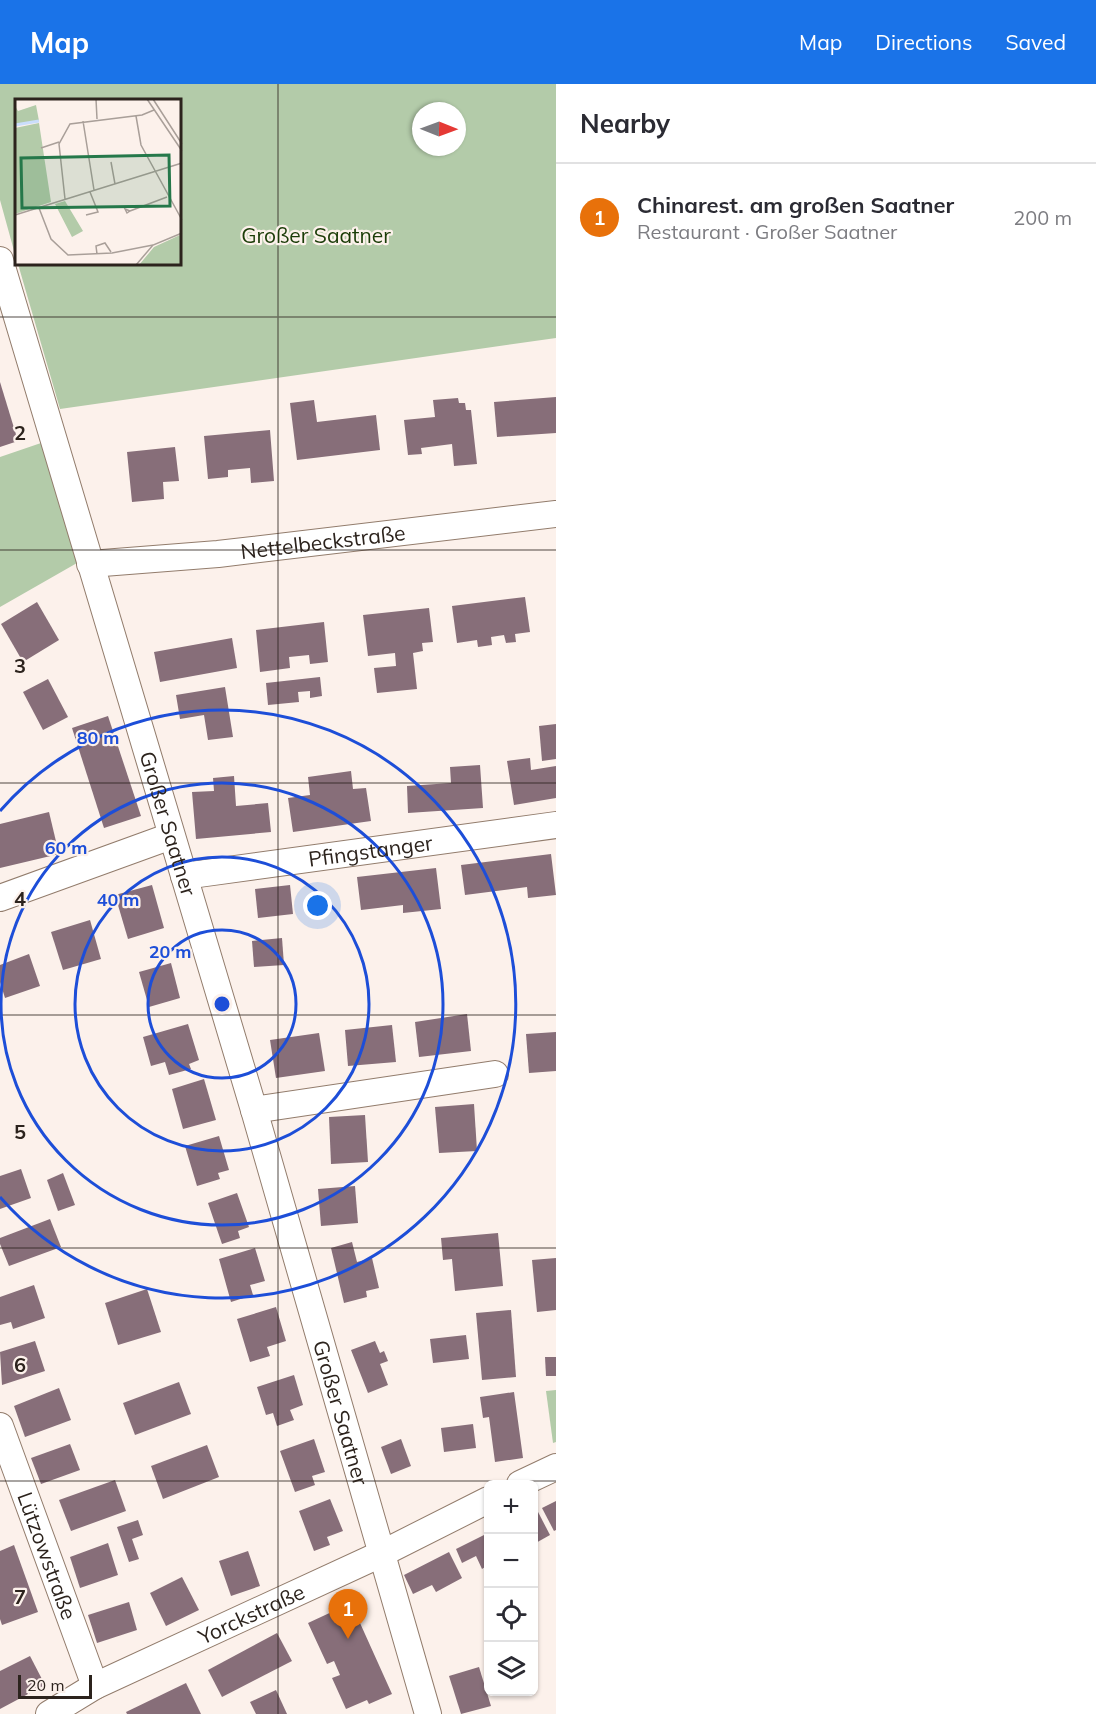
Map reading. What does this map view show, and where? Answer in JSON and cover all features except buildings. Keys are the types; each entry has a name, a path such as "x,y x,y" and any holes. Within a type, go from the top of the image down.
{"street":[{"name":"Großer Saatner","path":"1,267 254,1110 381,1554 421,1712"},
{"name":"Nettelbeckstraße","path":"90,564 218,554 556,514"},
{"name":"Pfingstanger","path":"184,876 556,825"},
{"path":"0,898 171,836"},
{"path":"254,1110 495,1074"},
{"name":"Lützowstraße","path":"0,1426 95,1686"},
{"path":"530,1480 556,1467"},
{"name":"Yorckstraße","path":"49,1714 95,1686 381,1554 484,1502"}],"green space":[{"name":"Großer Saatner","path":"0,84 556,84 556,338 60,409 19,266 182,266 182,99 15,99 15,254 0,200"},
{"path":"41,443 77,563 0,607 0,457"},
{"path":"556,1390 556,1442 553,1443 546,1391"}],"place":[{"name":"Chinarest. am großen Saatner","path":"348,1639"}]}
